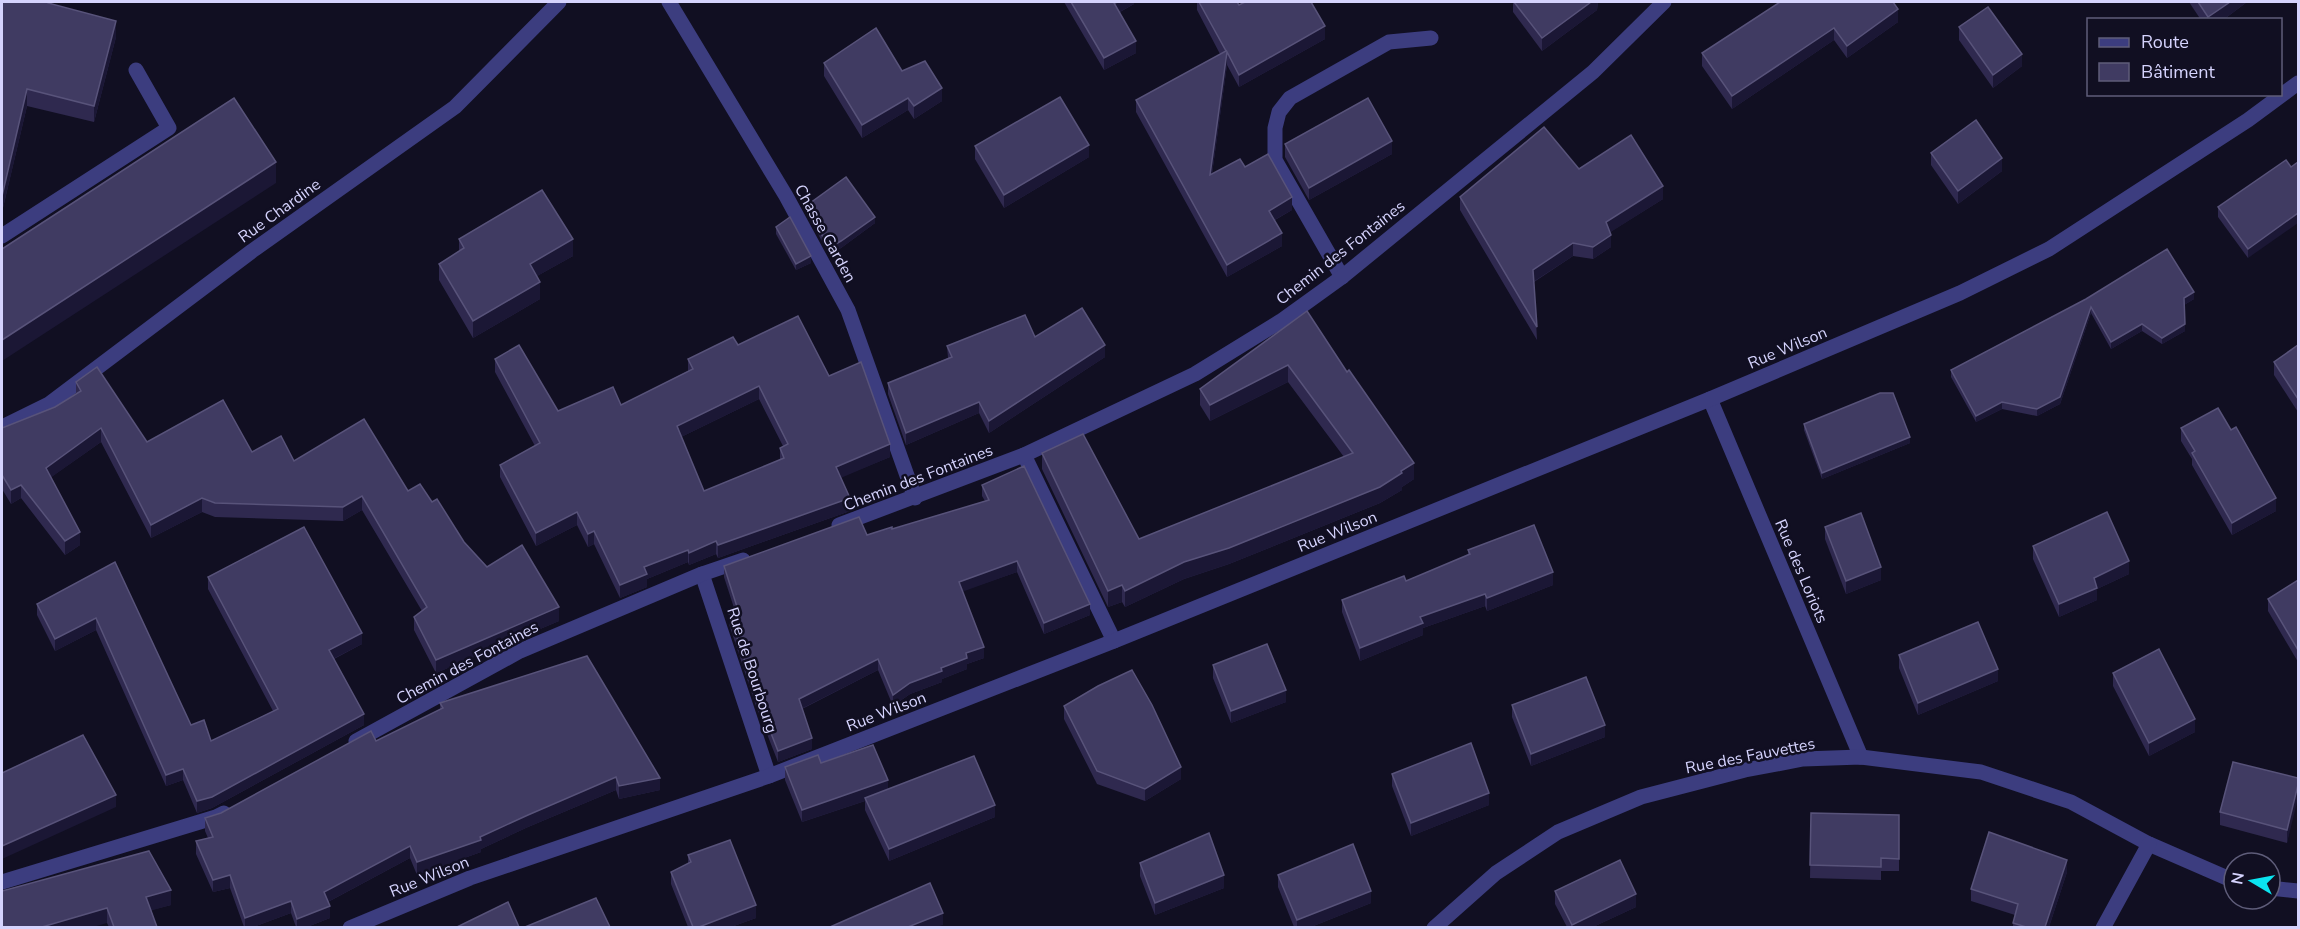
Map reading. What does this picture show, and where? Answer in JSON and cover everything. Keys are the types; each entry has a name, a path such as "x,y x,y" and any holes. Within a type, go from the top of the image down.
{"street":[{"name":"Rue Chardine","path":"2,427 49,404 252,251 455,107 560,2"},
{"name":"Chasse Garden","path":"669,2 786,196 848,310 915,498"},
{"name":"Chemin des Fontaines","path":"825,530 1024,455 1195,374 1281,321 1342,277 1593,72 1664,2"},
{"path":"1342,277 1275,160 1275,128 1280,112 1290,98 1389,42 1431,38"},
{"path":"2,236 169,128 136,70"},
{"name":"Rue Wilson","path":"2282,95 2298,83"},
{"name":"Rue Wilson","path":"350,927 470,878 770,776 1114,641 1710,399 1960,293 2049,249 2248,120 2280,96"},
{"name":"Rue des Loriots","path":"1710,399 1861,757"},
{"path":"1024,455 1114,641"},
{"name":"Chemin des Fontaines","path":"342,748 520,651 702,574 758,554"},
{"name":"Rue de Bourbourg","path":"702,574 770,776"},
{"name":"Rue des Fauvettes","path":"1434,927 1496,873 1558,832 1641,797 1745,770 1803,759 1861,757 1981,772 2071,802 2149,844 2222,876"},
{"path":"2,882 216,817 237,806"},
{"path":"2103,927 2149,844"},
{"path":"2282,889 2298,891"}],"building":[{"path":"2,2 48,2 116,21 94,106 27,89 2,196"},
{"path":"1071,2 1118,2 1114,3 1136,41 1104,58"},
{"path":"1199,2 1237,2 1239,5 1245,2 1311,2 1325,26 1239,75 1227,52 1210,175 1240,159 1245,167 1268,154 1292,197 1269,211 1282,233 1227,265 1136,100 1226,51"},
{"path":"1514,2 1591,2 1542,38"},
{"path":"1780,2 1893,2 1898,9 1847,46 1834,28 1732,96 1702,53"},
{"path":"2198,2 2230,2 2208,17"},
{"path":"1988,7 2022,54 1993,75 1959,27"},
{"path":"876,28 902,71 925,61 942,88 914,106 908,98 862,125 824,63"},
{"path":"1060,97 1089,145 1004,195 975,146"},
{"path":"234,98 276,162 2,340 2,249"},
{"path":"1368,98 1392,141 1309,188 1285,144"},
{"path":"1976,120 2002,158 1958,191 1931,153"},
{"path":"1544,127 1579,169 1631,135 1663,186 1606,222 1611,235 1593,247 1573,243 1533,270 1537,327 1460,197"},
{"path":"2286,160 2291,167 2298,162 2298,213 2248,249 2218,207"},
{"path":"846,177 875,217 829,248 806,206"},
{"path":"542,190 573,239 530,264 540,282 473,321 439,264 464,248 459,239"},
{"path":"790,217 811,256 796,264 776,227"},
{"path":"2167,249 2194,292 2184,298 2185,324 2162,338 2142,324 2111,342 2091,307 2060,397 2037,409 2002,402 1976,416 1951,370 2086,299"},
{"path":"1082,308 1105,345 989,421 979,402 906,433 888,383 952,357 947,346 1025,315 1035,337"},
{"path":"1307,311 1347,372 1349,370 1414,463 1380,487 1229,548 1184,562 1125,591 1122,585 1108,591 1042,453 1083,434 1139,539 1353,453 1288,365 1210,405 1200,389"},
{"path":"798,316 829,376 861,362 890,444 836,467 850,498 718,545 716,541 689,553 688,550 644,567 647,574 620,585 594,531 588,534 577,512 536,533 500,465 540,443 495,359 519,345 558,411 613,387 621,405 693,369 688,359 733,337 738,345","holes":["759,386 788,444 780,448 784,458 704,491 677,426"]},
{"path":"2298,345 2298,399 2274,362"},
{"path":"97,367 147,442 223,400 252,452 281,436 294,461 364,419 408,491 420,484 432,502 437,499 464,542 487,567 522,545 559,607 436,660 414,617 427,607 362,496 343,507 215,503 202,498 151,525 101,428 46,468 80,532 65,541 21,485 11,490 2,475 2,428 55,407 81,391 76,382"},
{"path":"1880,393 1893,393 1910,437 1822,473 1804,424"},
{"path":"2218,408 2231,430 2236,427 2276,498 2232,523 2192,453 2195,451 2181,428"},
{"path":"1024,466 1090,604 1044,623 1017,561 959,582 984,647 966,653 967,658 941,668 942,671 910,683 893,695 878,659 799,699 812,738 778,751 756,695 729,613 738,610 724,566 859,517 867,535 989,500 982,485"},
{"path":"2107,512 2129,561 2094,578 2097,588 2059,604 2033,546"},
{"path":"1861,513 1881,567 1846,581 1825,527"},
{"path":"1534,525 1553,572 1487,598 1485,594 1420,617 1423,623 1360,648 1342,600 1404,576 1406,581 1470,554 1468,550"},
{"path":"304,527 362,633 329,650 364,714 212,797 197,801 183,769 166,775 96,618 55,639 37,604 115,562 191,725 204,720 211,741 278,709 208,577"},
{"path":"2298,580 2298,650 2268,599"},
{"path":"1978,622 1998,669 1918,703 1899,655"},
{"path":"1267,644 1286,690 1231,711 1213,665"},
{"path":"2159,649 2195,719 2149,743 2113,673"},
{"path":"587,656 660,778 619,786 616,777 480,837 481,840 417,862 410,846 324,892 330,906 297,919 291,901 245,918 230,875 213,880 196,841 213,837 205,818 221,813 371,731 376,741 443,708 440,703"},
{"path":"1132,670 1152,705 1181,767 1145,789 1097,771 1064,706"},
{"path":"1586,677 1605,725 1531,754 1512,705"},
{"path":"83,735 116,795 2,846 2,773"},
{"path":"1471,743 1489,793 1411,823 1392,774"},
{"path":"873,745 888,780 802,810 785,767 818,755 821,763"},
{"path":"974,756 995,805 889,849 865,798"},
{"path":"2233,762 2298,778 2287,830 2220,812"},
{"path":"1811,813 1899,815 1899,859 1881,858 1881,867 1810,865"},
{"path":"1989,832 2067,860 2045,927 2026,927 2013,923 2018,904 1971,889"},
{"path":"1209,833 1224,875 1155,903 1140,863"},
{"path":"730,840 756,905 699,927 693,927 671,872 691,862 688,855"},
{"path":"1353,844 1371,891 1297,920 1278,875"},
{"path":"149,851 171,890 146,897 157,927 114,927 107,908 42,927 2,927 2,891"},
{"path":"1620,860 1636,894 1572,925 1555,891"},
{"path":"930,883 943,913 908,927 830,927"},
{"path":"596,898 610,927 525,927"},
{"path":"508,902 519,927 457,927"}]}
